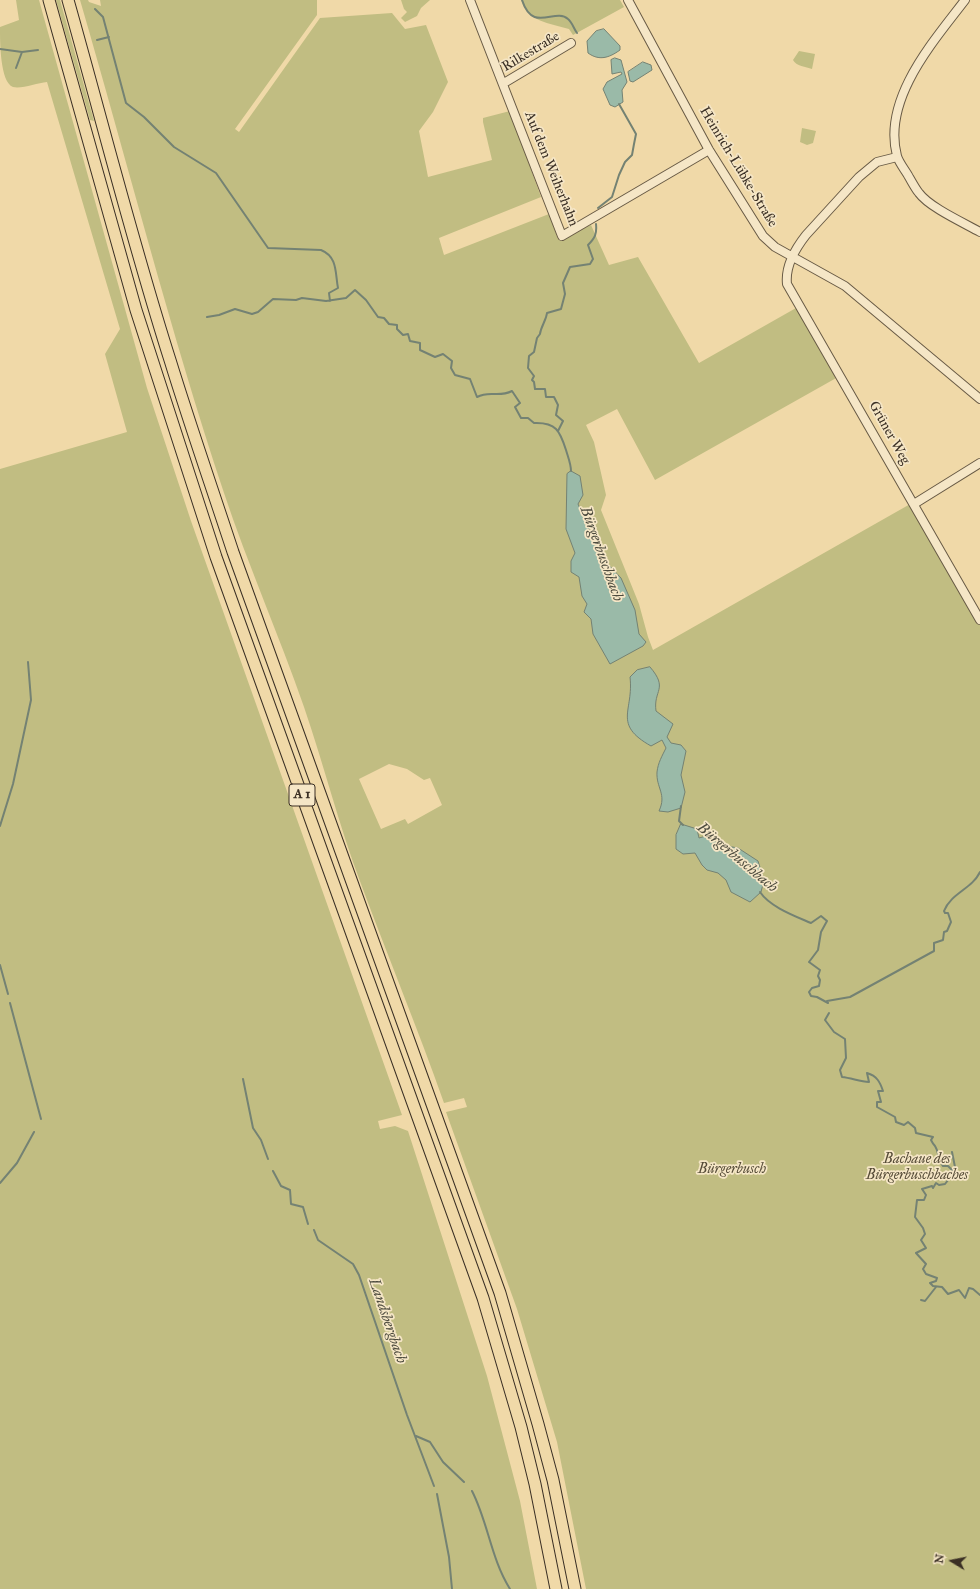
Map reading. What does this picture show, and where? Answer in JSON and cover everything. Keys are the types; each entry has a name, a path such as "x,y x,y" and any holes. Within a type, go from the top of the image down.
{"highway":[{"name":"A 1","path":"49,0 134,303 183,461 485,1305 521,1427 535,1484 556,1589"},
{"name":"A 1","path":"68,0 117,182 170,361 236,560 472,1212 515,1340 553,1480 575,1589"}],"street":[{"name":"Auf dem Weiherhahn","path":"470,0 504,83 562,236 710,150"},
{"name":"Heinrich-Lübke-Straße","path":"628,0 710,150 763,236 775,247 845,286 980,399"},
{"path":"965,0 936,38 903,92 895,116 897,157 919,194 932,204 980,232"},
{"name":"Rilkestraße","path":"504,83 571,43"},
{"name":"Grüner Weg","path":"897,157 877,162 860,177 806,235 792,257 786,274 787,284 980,620"},
{"path":"914,504 980,463"}],"green space":[{"path":"16,0 39,0 147,388 191,521 402,1115 378,1121 380,1129 395,1126 408,1131 487,1376 520,1501 537,1589 0,1589 0,469 127,432 105,354 120,329 47,82 25,87 13,87 5,78 1,51 0,27 19,20"},
{"path":"56,0 60,0 94,121 90,120"},
{"name":"Bürgerbusch","path":"80,0 88,0 89,2 101,6 100,0 317,0 317,15 235,129 239,132 320,18 392,13 405,29 426,25 448,82 433,112 419,131 428,177 492,160 483,118 510,111 541,197 439,238 444,255 549,214 558,239 591,225 609,265 638,257 699,363 796,308 838,377 655,480 617,409 586,425 594,442 606,495 601,510 639,604 653,650 912,503 980,625 980,1589 586,1589 557,1442 517,1309 446,1112 467,1107 464,1098 444,1103 353,862 304,707 233,520 204,432 167,309","holes":["389,764 407,769 424,780 430,778 442,805 408,824 405,819 381,829 359,779"]},
{"path":"401,0 430,0 421,8 417,16 405,22 401,18 407,12 404,9"},
{"path":"521,0 620,0 624,7 573,35 569,29 547,23 534,17 524,7"},
{"path":"799,51 815,54 812,69 794,62 793,60"},
{"path":"802,128 816,131 813,143 807,145 800,142"}],"water":[{"path":"604,29 620,46 620,50 608,57 600,58 588,53 587,41 596,31"},
{"path":"615,58 621,60 627,82 622,90 623,102 615,107 610,105 603,89 607,82 622,74 621,72 612,74 611,60"},
{"path":"643,62 651,65 652,70 633,82 630,81 628,72"},
{"path":"571,471 580,476 583,495 578,504 592,536 598,542 603,559 621,578 635,610 639,634 646,642 643,646 610,664 593,634 591,619 584,612 587,604 582,596 579,577 571,572 571,561 575,553 566,529 567,474"},
{"path":"650,667 659,680 659,689 656,698 656,711 673,724 667,737 671,743 681,745 686,751 681,775 685,792 681,808 668,812 659,811 662,795 657,778 658,766 666,748 662,740 651,746 639,738 632,731 628,723 627,716 630,677 637,670"},
{"path":"681,824 697,829 699,838 706,836 721,845 738,848 758,861 764,880 761,892 750,902 731,892 726,880 718,873 707,870 702,865 695,853 683,854 676,849 676,835"}],"waterway":[{"path":"522,0 532,16 538,18 563,16 569,20 577,33"},
{"name":"Bürgerbuschbach","path":"95,9 103,17 126,103 144,117 174,147 216,173 268,248 321,250 326,253 333,261 335,266 338,288 329,293 330,301"},
{"name":"Bürgerbuschbach","path":"97,40 109,37"},
{"name":"Bürgerbuschbach","path":"0,49 22,52 38,50"},
{"name":"Bürgerbuschbach","path":"16,68 22,52"},
{"path":"598,208 612,197 625,162 632,155 636,134 619,104"},
{"path":"558,431 563,421 556,415 558,405 554,397 546,397 545,389 535,389 534,382 532,380 534,376 528,368 529,356 534,352 537,338 540,334 547,313 561,309 565,294 563,283 570,267 590,264 593,259 588,245 595,236 596,224"},
{"name":"Bürgerbuschbach","path":"207,317 219,315 235,309 252,314 258,312 273,299 296,300 302,298 326,301 346,298 355,290 366,300 378,317 384,318 389,324 397,325 397,329 403,335 408,334 410,341 420,343 420,350 435,357 443,354 452,361 451,368 455,375 470,379 477,397 486,394 502,394 512,391 520,403 515,407 521,418 528,418 534,423 547,424 552,426 559,433 566,450 571,471"},
{"path":"0,826 13,784 31,700 28,662"},
{"name":"Bürgerbuschbach","path":"681,806 679,821 683,825"},
{"path":"827,1001 850,997 934,951 934,943 943,940 944,932 947,931 951,922 948,913 945,913 944,911 947,905 956,895 972,883 980,872"},
{"name":"Bürgerbuschbach","path":"760,892 776,907 811,923 821,916 827,921 821,932 818,950 809,962 820,970 818,976 820,980 819,986 812,988 809,992 811,996 817,997 828,1003"},
{"path":"0,965 8,994"},
{"path":"10,1003 41,1119"},
{"name":"Bürgerbuschbach","path":"829,1013 825,1020 834,1032 845,1039 846,1058 840,1070 842,1077 869,1082 867,1073 876,1078 883,1091 878,1091 881,1102 877,1102 877,1107 895,1117 896,1122 904,1125 908,1122 915,1128 916,1133 933,1137 931,1140 936,1148 941,1164 943,1166 948,1166 952,1170 952,1175 945,1184 939,1185 936,1183 933,1188 932,1186 922,1189 926,1195 924,1200 917,1200 915,1217 923,1228 925,1234 921,1240 926,1248 916,1253 926,1264 923,1269 926,1274 937,1278 936,1281 930,1283 933,1286 942,1287 948,1294 959,1290 965,1298 969,1288 973,1289 980,1295"},
{"name":"Landsbergbach","path":"243,1079 253,1128 261,1140 268,1159"},
{"path":"0,1183 17,1163 34,1132"},
{"path":"952,1152 955,1167 952,1170"},
{"name":"Landsbergbach","path":"273,1171 281,1186 290,1190 291,1204 303,1207 308,1224"},
{"name":"Landsbergbach","path":"314,1230 318,1240 353,1264 359,1275 407,1415 434,1486"},
{"path":"921,1300 925,1301 936,1287"},
{"name":"Landsbergbach","path":"416,1436 430,1442 443,1462 464,1482"},
{"name":"Landsbergbach","path":"472,1491 482,1515 498,1565 510,1589"},
{"name":"Landsbergbach","path":"437,1494 449,1557 452,1589"}],"park label":[{"name":"Bachaue des Bürgerbuschbaches","path":"917,1168"}]}
